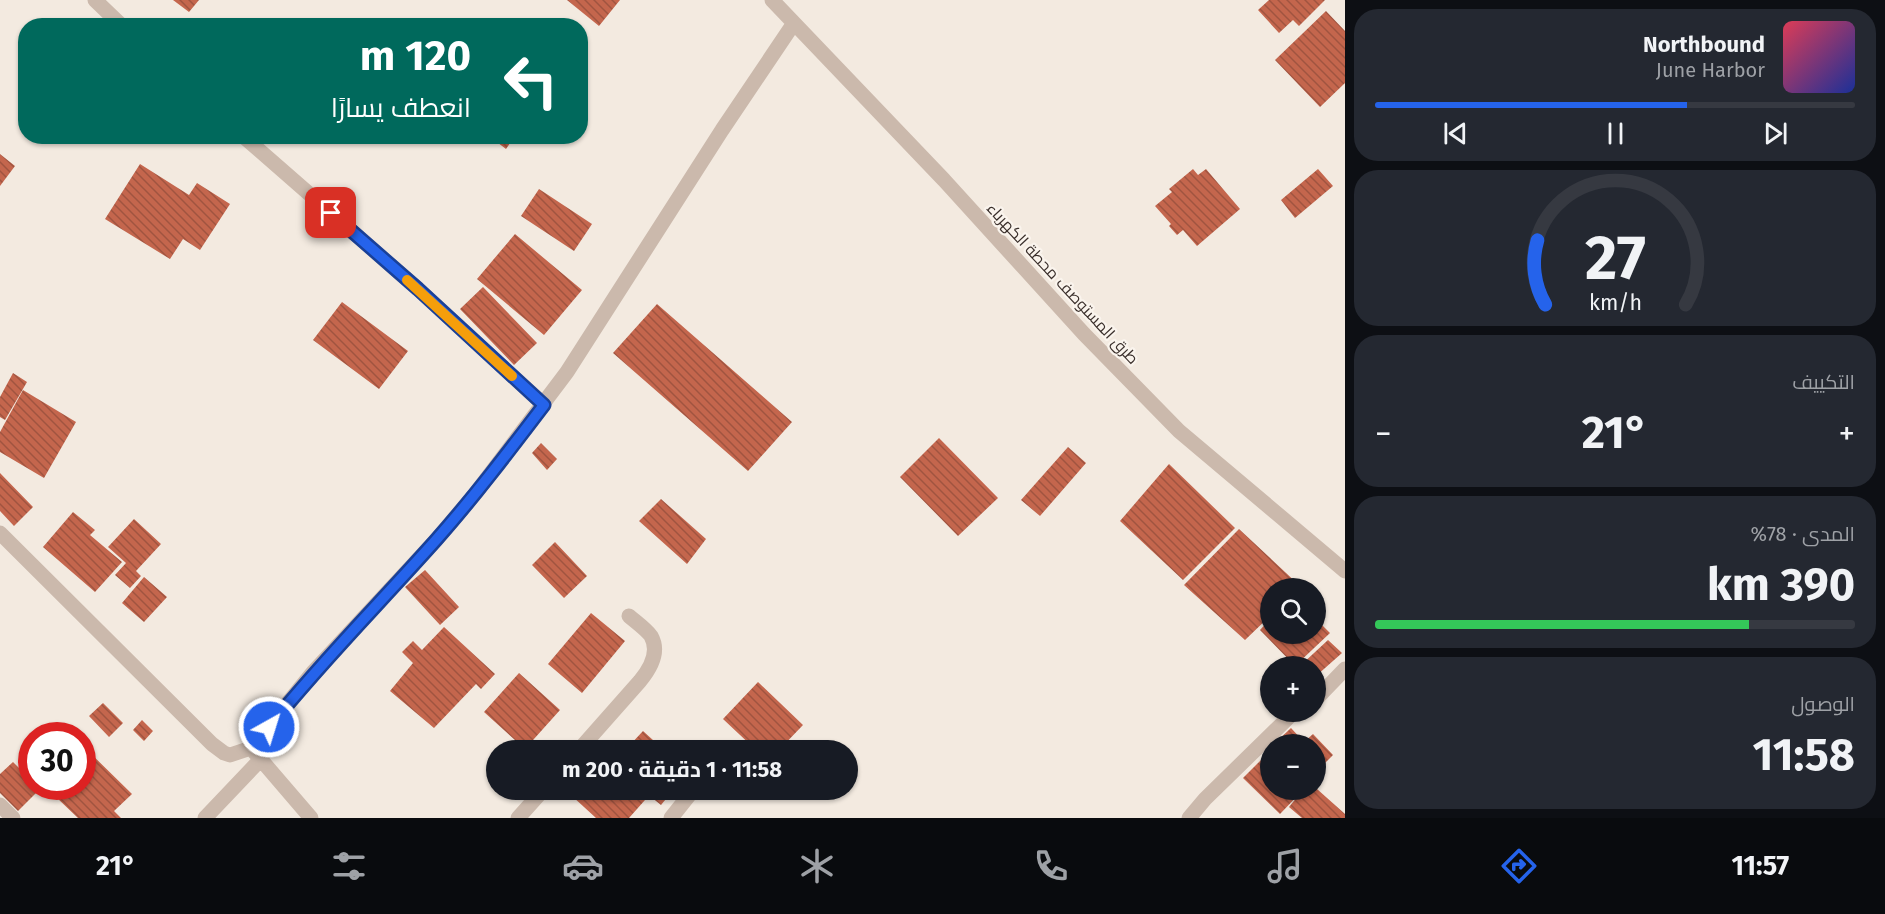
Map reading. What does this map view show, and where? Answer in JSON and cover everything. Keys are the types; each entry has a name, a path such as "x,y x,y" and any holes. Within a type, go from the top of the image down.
{"street":[{"path":"94,0 113,18"},
{"name":"طرق المستوصف محطة الكهرباء","path":"775,1 944,180 1084,334 1179,432 1345,571"},
{"path":"205,818 256,753 314,671 428,549 475,494 544,405 794,23"},
{"path":"252,144 418,289 544,405"},
{"path":"0,533 212,744 230,755 256,753"},
{"path":"588,740 648,671 654,657 651,636 629,616"},
{"path":"1326,689 1345,669"},
{"path":"1189,818 1284,722"},
{"path":"256,753 311,818"},
{"path":"518,818 534,800"},
{"path":"671,818 685,800"},
{"path":"0,805 13,818"}],"building":[{"path":"173,0 199,0 189,12"},
{"path":"567,0 620,0 599,26"},
{"path":"1269,0 1325,0 1299,26 1293,20 1279,33 1258,10"},
{"path":"1326,11 1345,31 1345,83 1320,107 1275,60"},
{"path":"499,144 509,144 506,149"},
{"path":"0,154 15,166 0,186"},
{"path":"140,164 189,195 197,183 230,204 200,250 183,239 170,259 105,219"},
{"path":"1193,169 1198,175 1206,169 1240,209 1197,246 1183,230 1177,235 1169,226 1171,224 1155,206 1172,192 1169,189"},
{"path":"1318,169 1333,186 1295,218 1281,200"},
{"path":"539,189 592,224 574,251 521,216"},
{"path":"515,234 582,290 544,335 477,279"},
{"path":"483,287 537,343 514,365 460,309"},
{"path":"342,302 408,351 379,389 313,340"},
{"path":"657,304 792,422 748,471 613,353"},
{"path":"13,373 27,382 5,420 0,417 0,397"},
{"path":"23,390 76,422 44,478 0,452 0,432"},
{"path":"939,438 998,498 958,536 900,477"},
{"path":"541,443 557,459 547,470 532,453"},
{"path":"1068,447 1086,463 1040,516 1021,500"},
{"path":"1169,464 1235,528 1183,580 1120,521"},
{"path":"0,473 33,507 14,526 0,511"},
{"path":"661,499 706,539 687,564 639,521"},
{"path":"73,512 95,530 90,535 122,562 95,592 43,547"},
{"path":"134,519 161,544 136,571 141,576 130,588 115,575 126,563 108,547"},
{"path":"1239,529 1291,578 1260,578 1260,626 1245,640 1184,585"},
{"path":"555,542 587,576 564,598 532,565"},
{"path":"425,570 459,607 440,625 405,587"},
{"path":"144,577 167,597 144,622 122,603"},
{"path":"591,613 625,641 582,693 548,664"},
{"path":"444,627 495,674 481,689 476,684 434,728 390,691 413,663 402,652 413,641 422,650"},
{"path":"1328,640 1342,653 1326,667 1326,656 1311,656"},
{"path":"1274,644 1318,644 1306,656 1285,656"},
{"path":"519,673 560,710 533,740 515,740 484,712"},
{"path":"758,682 803,725 789,740 745,740 723,719"},
{"path":"103,703 123,723 109,737 89,716"},
{"path":"142,720 153,731 144,741 133,730"},
{"path":"1291,728 1297,734 1285,734"},
{"path":"643,731 653,740 635,740"},
{"path":"1326,748 1333,755 1326,762"},
{"path":"96,759 132,794 114,811 121,818 78,818 59,800 96,800"},
{"path":"1260,761 1260,795 1243,778"},
{"path":"13,762 18,767 18,800 29,800 18,811 0,793 0,774"},
{"path":"1326,797 1345,814 1345,818 1302,818 1289,807 1295,800 1326,800"},
{"path":"576,800 645,800 629,818 596,818"},
{"path":"655,800 665,800 661,805"},
{"path":"1266,800 1293,800 1280,814"}],"slow traffic":[{"path":"407,280 512,376"}],"route":[{"path":"269,727 314,671 436,540 544,405 331,213"}]}
